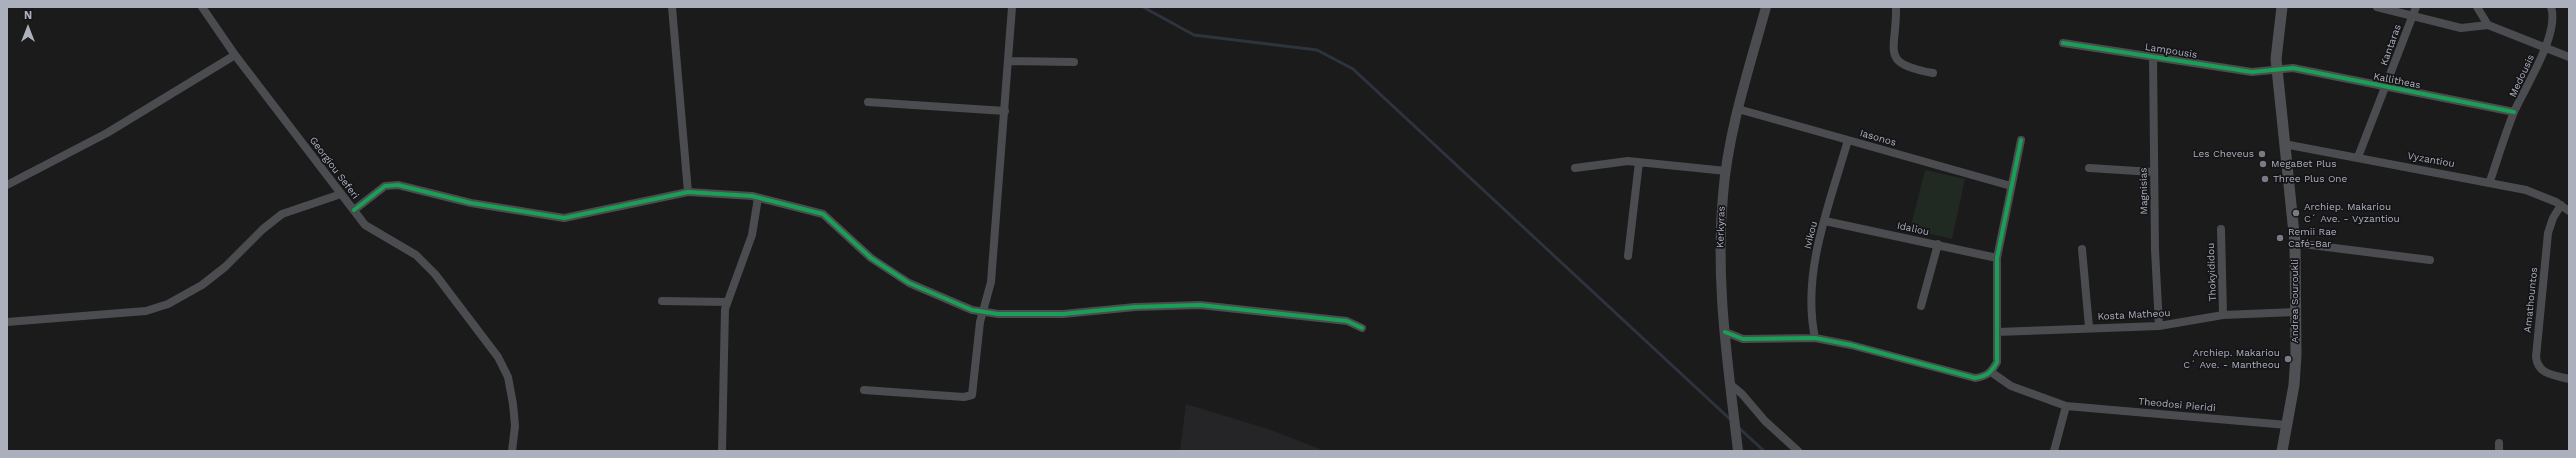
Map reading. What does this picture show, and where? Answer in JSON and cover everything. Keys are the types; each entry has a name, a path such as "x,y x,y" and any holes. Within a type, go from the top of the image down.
{"main road":[{"name":"Andrea Souroukli","path":"2282,7 2276,49 2277,70 2295,243 2294,384 2282,451"}],"street":[{"name":"Georgiou Seferi","path":"202,7 235,55 365,225 416,255 430,269 498,357 508,377 514,404 515,426 512,451"},
{"path":"672,7 688,192"},
{"path":"864,390 964,397 972,396 983,312 991,282 1012,7"},
{"name":"Kerkyras","path":"1738,451 1720,282 1726,171 1738,110 1766,7"},
{"path":"1896,7 1894,50 1897,61 1910,69 1933,73"},
{"path":"2377,7 2461,28 2488,25 2569,57"},
{"name":"Kantaras","path":"2358,157 2416,7"},
{"path":"2477,7 2488,25"},
{"name":"Medousis","path":"2490,181 2514,112 2544,46 2553,17 2551,7"},
{"name":"Lampousis","path":"2063,43 2252,72 2277,70"},
{"path":"7,185 107,133 235,55"},
{"name":"Magnisias","path":"2153,56 2154,172 2159,326"},
{"path":"1008,61 1074,62"},
{"name":"Kallitheas","path":"2277,70 2293,68 2514,112"},
{"path":"868,102 1005,111"},
{"name":"Iasonos","path":"1738,110 2011,186"},
{"name":"Ivikou","path":"1815,338 1811,322 1811,290 1815,258 1848,140"},
{"path":"1725,332 1743,339 1815,338 1851,345 1975,378 1984,376 1991,372 1997,362 1997,258 2021,140"},
{"name":"Vyzantiou","path":"2284,144 2490,181 2526,190 2561,205 2569,211"},
{"path":"1575,168 1628,161 1726,171"},
{"path":"1628,256 1639,162"},
{"path":"2089,168 2154,172"},
{"path":"354,210 385,186 398,185 471,203 564,218 688,192 758,198 823,214 871,258 909,283 972,310 998,314 1063,314 1135,307 1200,305 1347,321 1362,328"},
{"path":"7,322 146,311 168,304 202,285 225,267 263,229 282,214 341,194"},
{"path":"722,451 725,309 752,235 758,198"},
{"name":"Amathountos","path":"2561,205 2553,218 2548,233 2536,357 2538,367 2544,372 2569,379"},
{"name":"Idaliou","path":"1825,221 1938,244 1997,258"},
{"name":"Thokyididou","path":"2221,229 2223,315"},
{"path":"2295,243 2430,260"},
{"path":"1921,306 1938,244"},
{"path":"2082,249 2089,327"},
{"path":"662,301 727,302"},
{"name":"Kosta Matheou","path":"1997,332 2089,327 2159,326 2223,315 2295,312"},
{"name":"Theodosi Pieridi","path":"1991,372 2011,386 2066,406 2287,425"},
{"path":"1731,388 1742,394 1765,422 1798,451"},
{"path":"2054,451 2066,406"}],"shaded area":[{"path":"1925,170 1965,179 1952,239 1910,229"},
{"path":"1186,404 1268,429 1325,451 1180,451"}],"waterway":[{"path":"1143,7 1194,35 1317,50 1353,69 1732,421"},
{"path":"1739,428 1764,451"}],"cycle path":[{"path":"2063,43 2252,72 2293,68 2514,112"},
{"path":"1725,332 1743,339 1815,338 1851,345 1975,378 1988,373 1993,369 1997,362 1997,258 2021,140"},
{"path":"354,210 385,186 398,185 471,203 564,218 688,192 752,196 823,214 871,258 909,283 972,310 998,314 1063,314 1135,307 1200,305 1347,321 1362,328"}],"place":[{"name":"Les Cheveus","path":"2262,154"},
{"name":"MegaBet Plus","path":"2263,164"},
{"name":"Three Plus One","path":"2265,179"},
{"name":"Archiep. Makariou C´ Ave. - Vyzantiou","path":"2296,213"},
{"name":"Remii Rae Café-Bar","path":"2280,238"},
{"name":"Archiep. Makariou C´ Ave. - Mantheou","path":"2288,359"}]}
